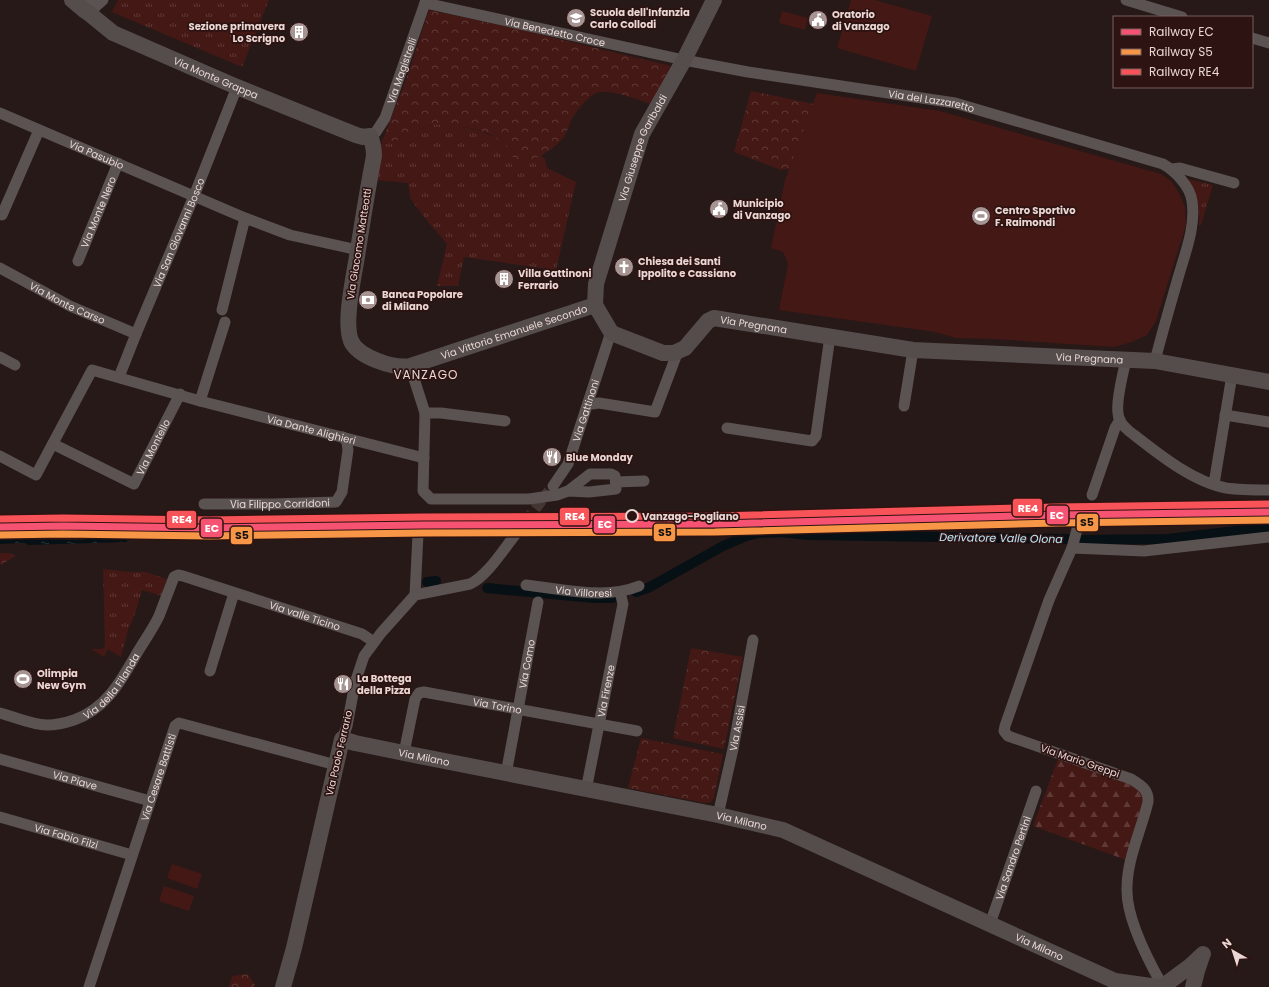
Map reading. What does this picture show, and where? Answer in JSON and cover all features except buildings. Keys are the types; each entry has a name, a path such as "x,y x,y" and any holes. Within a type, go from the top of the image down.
{"street":[{"name":"Via Monte Grappa","path":"72,0 87,7 102,25 113,33 237,87 356,136 370,136"},
{"path":"87,7 92,10 103,0"},
{"path":"102,25 99,20 99,16 103,0"},
{"name":"Via Giuseppe Garibaldi","path":"595,305 596,284 642,134 684,60 714,0"},
{"path":"1126,0 1179,16"},
{"name":"Via Benedetto Croce","path":"426,1 684,60"},
{"name":"Via Magistrelli","path":"370,136 376,132 386,118 426,1"},
{"path":"1253,38 1269,43"},
{"name":"Via del Lazzaretto","path":"684,60 748,72 955,103 1163,164 1172,169 1185,185 1192,199 1194,214 1191,233 1155,361"},
{"name":"Via San Giovanni Bosco","path":"119,377 194,196 237,87"},
{"name":"Via Pasubio","path":"0,113 245,218 290,235 358,250"},
{"path":"2,215 39,130"},
{"name":"Via Giacomo Matteotti","path":"358,350 352,342 349,332 350,302 374,156 373,142 370,136"},
{"name":"Via Monte Nero","path":"78,261 118,163"},
{"name":"Via del Lazzaretto","path":"1172,169 1180,168 1234,183"},
{"path":"222,310 245,218"},
{"name":"Via Monte Carso","path":"0,268 70,306 136,334"},
{"name":"Via Vittorio Emanuele Secondo","path":"358,350 384,362 403,367 410,366 595,305 611,332"},
{"name":"Via Pregnana","path":"678,351 685,348 708,321 714,318 913,350 1155,361 1268,381"},
{"path":"200,400 225,322"},
{"path":"611,332 621,338 663,353 674,353 678,351"},
{"name":"Via Gattinoni","path":"553,486 568,464 611,332"},
{"path":"727,428 812,441 816,436 830,336"},
{"path":"904,406 913,350"},
{"path":"588,403 599,403 655,412 678,351"},
{"path":"0,357 15,365"},
{"path":"1126,360 1117,405 1120,420 1128,431 1172,464 1203,480 1225,488 1269,490"},
{"path":"410,366 425,413 423,491 431,499 529,499 568,492 589,492 616,489 615,476 611,474 590,474 568,492"},
{"name":"Via Dante Alighieri","path":"54,444 92,370 200,400 424,458"},
{"path":"1214,484 1232,375"},
{"name":"Via Montello","path":"54,444 134,484 180,394"},
{"path":"425,413 505,421"},
{"path":"1225,415 1269,422"},
{"path":"1092,495 1115,428 1120,420"},
{"name":"Via Filippo Corridoni","path":"204,504 336,502 342,492 348,450 347,442 344,437"},
{"path":"0,456 36,475 54,444"},
{"path":"616,482 644,481"},
{"name":"Via Mario Greppi","path":"1079,522 1072,548 1049,600 1004,731 1008,736 1131,779 1140,784 1146,791 1148,802 1130,864 1126,891 1133,922 1161,986"},
{"path":"418,534 415,595 470,584 477,580 484,574 515,535"},
{"path":"1072,548 1144,551 1269,537"},
{"name":"Via valle Ticino","path":"174,577 178,575 183,576 362,634 374,642"},
{"name":"Via della Filanda","path":"0,713 38,724 48,725 72,721 94,710 110,696 128,669 158,618 174,577"},
{"name":"Via Villoresi","path":"526,585 600,593 620,592 639,586"},
{"name":"Via Firenze","path":"586,790 623,604 620,592"},
{"path":"210,671 234,593"},
{"name":"Via Paolo Ferrario","path":"283,987 294,948 355,683 364,656 374,642 415,595"},
{"name":"Via Como","path":"506,774 538,602"},
{"name":"Via Assisi","path":"718,816 753,640"},
{"name":"Via Torino","path":"404,753 415,699 419,693 424,692 637,731"},
{"name":"Via Cesare Battisti","path":"89,987 175,726 179,724 336,765"},
{"name":"Via Milano","path":"342,739 355,743 783,830 1119,984 1161,986 1173,983 1182,987"},
{"name":"Via Piave","path":"0,759 150,801"},
{"name":"Via Sandro Pertini","path":"990,924 1036,790"},
{"name":"Via Fabio Filzi","path":"0,817 132,855"},
{"path":"1161,986 1203,954 1196,971 1193,987"}],"green space":[{"path":"118,0 269,0 242,67 112,12"},
{"path":"851,0 875,0 932,16 916,71 837,48"},
{"path":"429,10 513,28 671,66 651,104 611,92 596,93 584,103 572,119 564,136 553,148 515,166 511,149 490,134 471,128 432,124 391,143 381,144 407,77"},
{"path":"782,11 808,18 805,30 779,23"},
{"path":"751,91 824,106 839,162 781,170 734,152"},
{"name":"Centro Sportivo F. Raimondi","path":"817,93 940,111 1161,174 1171,181 1179,193 1185,207 1186,225 1156,321 1147,335 1132,342 1114,347 995,339 956,338 935,332 779,310 788,264 783,252 771,248 785,180"},
{"path":"432,124 464,127 484,132 502,142 524,163 540,155 545,159 547,168 576,182 556,270 464,257 458,286 437,286 447,244 410,198 408,183 376,180 381,144 391,143"},
{"path":"1188,179 1213,185 1201,225 1199,225 1199,212 1194,190"},
{"path":"0,553 9,553 16,556 0,565"},
{"path":"103,569 146,572 167,579 162,596 142,590 135,614 128,630 121,657 108,649 104,657 91,649 102,649 105,646"},
{"path":"691,648 743,657 724,749 673,738"},
{"path":"641,738 723,754 714,798 711,802 705,803 628,788"},
{"path":"1058,759 1128,783 1140,793 1144,801 1129,861 1033,826"},
{"path":"172,864 202,874 197,889 167,878"},
{"path":"164,886 194,896 189,911 159,901"},
{"path":"248,974 255,985 254,987 229,987 232,976"}],"water":[{"path":"127,536 127,542 28,545 25,543 0,544 0,539 83,540 99,537"}],"waterway":[{"name":"Derivatore Valle Olona","path":"1082,540 1168,539 1269,527"},
{"name":"Derivatore Valle Olona","path":"636,592 648,588 723,546 757,533 781,532 808,535 1069,539"},
{"name":"Derivatore Valle Olona","path":"427,582 436,581"},
{"name":"Derivatore Valle Olona","path":"487,588 594,598 613,598"}],"tunnel":[{"path":"515,535 549,491"}],"rail line":[{"name":"RE4","path":"0,519 63,518 209,520 423,517 715,516 1057,507 1269,504"},
{"name":"EC","path":"0,527 63,526 209,528 423,525 715,524 1057,515 1269,512"},
{"name":"S5","path":"0,535 63,534 209,536 423,533 715,532 1057,523 1269,520"}],"place":[{"name":"Scuola dell'Infanzia Carlo Collodi","path":"576,18"},
{"name":"Oratorio di Vanzago","path":"818,20"},
{"name":"Sezione primavera Lo Scrigno","path":"299,32"},
{"name":"Municipio di Vanzago","path":"719,209"},
{"name":"Centro Sportivo F. Raimondi","path":"981,216"},
{"name":"Chiesa dei Santi Ippolito e Cassiano","path":"624,267"},
{"name":"Villa Gattinoni Ferrario","path":"504,279"},
{"name":"Banca Popolare di Milano","path":"368,300"},
{"name":"Blue Monday","path":"552,457"},
{"name":"Vanzago-Pogliano","path":"632,516"},
{"name":"Olimpia New Gym","path":"23,679"},
{"name":"La Bottega della Pizza","path":"343,684"}],"district":[{"name":"VANZAGO","path":"426,374"}]}
